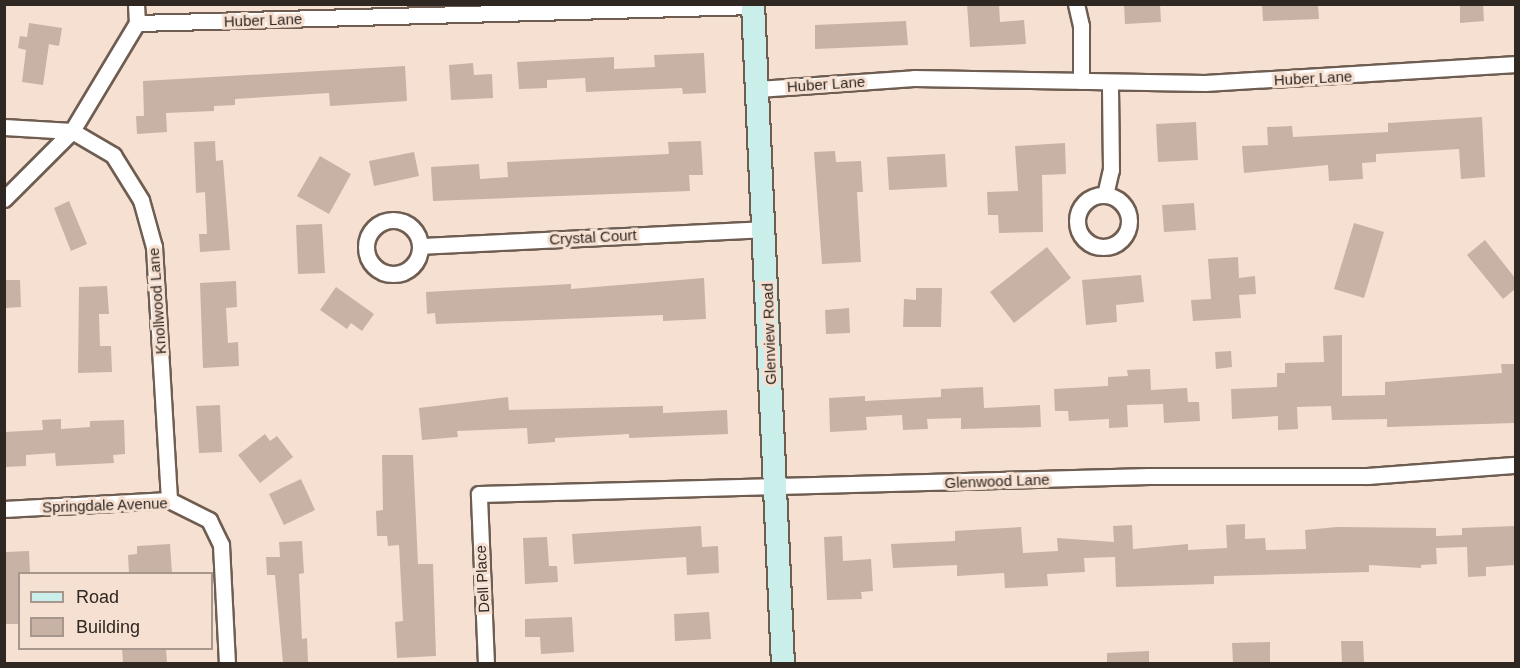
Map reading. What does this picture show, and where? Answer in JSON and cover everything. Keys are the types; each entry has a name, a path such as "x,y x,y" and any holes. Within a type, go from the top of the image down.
{"main road":[{"name":"Glenview Road","path":"753,5 783,663"}],"street":[{"path":"4,199 72,131 137,23 136,4"},
{"path":"1076,4 1081,26 1081,81"},
{"name":"Huber Lane","path":"137,23 753,5"},
{"name":"Huber Lane","path":"758,89 914,78 1110,82 1297,80 1515,64"},
{"path":"1105,195 1111,170 1110,82"},
{"name":"Knollwood Lane","path":"4,127 72,131 113,154 141,200 154,247 169,500"},
{"name":"Crystal Court","path":"420,246 765,229"},
{"name":"Glenwood Lane","path":"478,494 1149,476 1368,476 1515,465"},
{"name":"Dell Place","path":"478,494 486,663"},
{"name":"Springdale Avenue","path":"4,509 169,500 209,520 221,545 227,663"}],"building":[{"path":"967,4 999,4 1000,22 1024,20 1026,44 970,47"},
{"path":"1124,4 1160,4 1161,22 1125,24"},
{"path":"1262,4 1318,4 1319,19 1263,21"},
{"path":"1460,4 1483,4 1484,21 1460,23"},
{"path":"906,21 908,45 815,49 815,25"},
{"path":"29,23 62,28 59,46 49,44 43,85 22,82 26,50 18,48 20,36 27,37"},
{"path":"704,53 706,93 683,94 682,88 586,92 585,78 547,80 547,88 519,89 517,62 614,57 614,69 655,67 654,55"},
{"path":"473,63 474,75 492,74 493,98 451,100 449,65"},
{"path":"405,66 407,101 330,106 329,93 235,99 235,105 214,106 214,111 166,113 167,132 137,134 136,116 144,116 143,81"},
{"path":"1482,117 1485,177 1461,179 1459,149 1376,154 1376,162 1362,163 1363,179 1329,181 1328,165 1244,173 1242,146 1268,145 1267,127 1292,126 1293,137 1388,132 1388,123"},
{"path":"1196,122 1198,160 1158,162 1156,124"},
{"path":"215,141 216,161 223,160 230,250 200,252 199,234 207,234 205,192 196,193 194,142"},
{"path":"701,141 703,175 689,175 690,191 433,201 431,167 479,164 480,179 508,177 507,162 669,154 668,142"},
{"path":"1065,143 1066,174 1042,175 1043,232 999,233 998,215 988,215 987,192 1018,191 1015,146"},
{"path":"835,151 836,162 861,161 863,192 857,192 861,262 822,264 814,152"},
{"path":"414,152 419,176 374,186 369,161"},
{"path":"945,154 947,187 889,190 887,157"},
{"path":"320,156 351,174 329,214 297,196"},
{"path":"69,201 87,244 71,251 54,208"},
{"path":"1194,203 1196,230 1164,232 1162,205"},
{"path":"1354,223 1384,232 1364,298 1334,289"},
{"path":"322,224 325,273 298,274 296,225"},
{"path":"1485,240 1515,278 1515,289 1503,299 1467,255"},
{"path":"1047,247 1071,278 1014,323 990,292"},
{"path":"1238,257 1239,278 1255,276 1256,294 1239,295 1241,318 1193,321 1191,300 1211,299 1208,259"},
{"path":"1141,275 1144,302 1116,305 1117,322 1086,325 1082,280"},
{"path":"704,278 706,319 663,321 663,315 436,324 435,313 427,314 426,292 571,284 571,289"},
{"path":"4,280 20,280 21,307 4,308"},
{"path":"236,281 237,307 226,308 228,343 238,342 239,366 203,368 200,283"},
{"path":"107,286 109,314 99,314 100,346 111,346 112,372 78,373 79,287"},
{"path":"336,287 374,314 362,331 351,323 347,329 320,310"},
{"path":"916,288 942,288 941,327 903,327 904,299 916,300"},
{"path":"849,308 850,333 826,334 825,310"},
{"path":"1342,335 1342,396 1385,395 1385,382 1502,373 1501,364 1515,364 1515,423 1387,427 1387,419 1332,420 1331,406 1297,407 1298,429 1278,430 1278,416 1232,419 1231,389 1277,387 1277,373 1285,373 1285,363 1324,362 1323,336"},
{"path":"1231,351 1232,367 1216,369 1215,352"},
{"path":"1150,369 1151,390 1187,388 1188,402 1199,402 1200,421 1164,423 1163,404 1127,405 1128,427 1109,428 1109,419 1069,421 1068,411 1055,411 1054,389 1108,386 1108,377 1128,376 1127,370"},
{"path":"983,387 984,408 1040,405 1041,427 961,429 961,418 927,419 928,429 903,430 902,415 866,417 867,430 830,432 829,398 865,396 865,401 941,397 941,389"},
{"path":"508,397 509,410 663,406 663,413 727,410 728,434 629,438 629,434 555,438 555,442 528,444 527,428 457,431 458,437 422,440 419,408"},
{"path":"220,405 222,452 199,453 196,406"},
{"path":"61,419 61,429 90,427 90,421 124,420 125,454 113,455 114,463 56,466 55,453 26,455 26,466 4,467 4,432 43,430 42,420"},
{"path":"265,434 270,441 277,436 293,457 260,483 238,455"},
{"path":"382,455 413,455 418,564 433,564 436,656 397,658 395,622 403,621 399,545 388,546 387,536 377,536 376,511 383,510"},
{"path":"301,479 315,510 284,525 269,494"},
{"path":"1245,524 1245,539 1265,538 1266,550 1306,549 1305,530 1337,527 1436,528 1436,536 1462,535 1462,528 1515,526 1515,565 1486,567 1486,576 1468,577 1467,547 1436,548 1437,564 1421,565 1421,568 1369,565 1369,572 1214,576 1214,584 1116,587 1115,557 1084,558 1085,572 1047,574 1048,586 1005,588 1004,573 957,576 957,565 893,568 891,544 955,541 955,531 1021,527 1023,553 1058,551 1057,538 1114,542 1113,526 1132,525 1133,549 1188,544 1188,550 1227,548 1226,525"},
{"path":"701,526 702,547 718,546 719,573 687,575 686,557 574,564 572,534"},
{"path":"842,536 843,561 871,559 873,591 861,592 862,599 827,600 824,537"},
{"path":"547,537 549,566 557,566 558,582 525,584 523,538"},
{"path":"302,541 304,573 299,574 302,639 307,638 308,663 283,663 275,575 267,575 266,557 280,557 279,542"},
{"path":"170,544 172,572 129,572 128,555 137,554 137,546"},
{"path":"29,551 30,572 18,572 18,624 4,624 6,552"},
{"path":"709,612 711,639 675,641 674,614"},
{"path":"572,617 574,652 541,654 540,637 525,637 525,619"},
{"path":"1341,641 1363,641 1364,662 1342,663"},
{"path":"1270,642 1270,663 1233,663 1232,643"},
{"path":"122,650 166,650 167,663 123,663"},
{"path":"1149,651 1149,663 1107,663 1107,653"}]}
